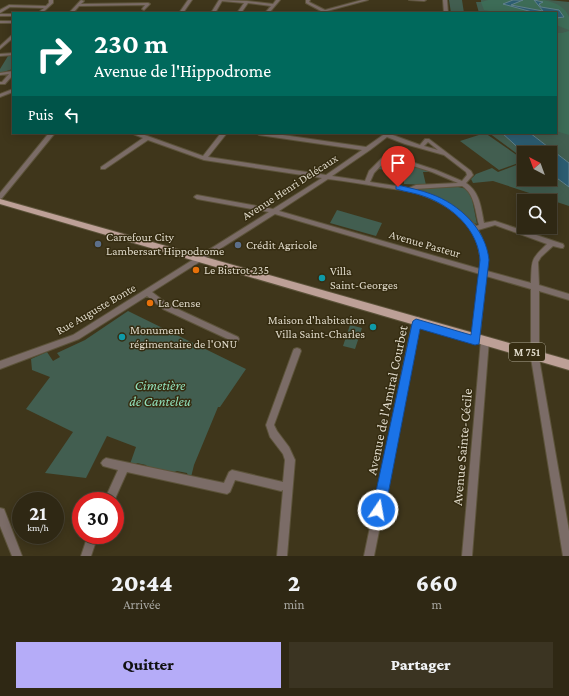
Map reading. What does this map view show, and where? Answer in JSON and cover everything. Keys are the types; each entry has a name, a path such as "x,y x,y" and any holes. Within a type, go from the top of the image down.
{"main road":[{"name":"M 751","path":"0,201 569,365"},
{"name":"M 751","path":"0,204 199,259"}],"street":[{"path":"41,12 51,3 51,0"},
{"path":"72,12 83,0"},
{"path":"183,12 191,0"},
{"path":"214,12 222,0 274,5"},
{"path":"268,12 278,0"},
{"path":"308,0 307,2 325,12 366,0"},
{"path":"411,0 424,0"},
{"path":"446,0 448,12"},
{"path":"240,12 247,2"},
{"path":"79,5 148,4 144,9"},
{"path":"0,12 9,6 47,7"},
{"path":"0,15 12,16"},
{"path":"0,27 8,15"},
{"path":"12,37 0,49 12,53"},
{"path":"0,55 12,53"},
{"path":"0,74 12,72"},
{"path":"12,73 1,83 12,89"},
{"path":"0,96 12,90"},
{"path":"0,197 51,134"},
{"path":"137,134 204,158 411,190 416,186 457,185 463,183 469,176 469,173 428,140 421,147"},
{"path":"204,158 223,134"},
{"path":"272,134 298,136 368,148"},
{"path":"388,134 441,154 446,154"},
{"name":"Avenue Henri Delécaux","path":"199,259 328,177 388,134"},
{"path":"103,168 147,138"},
{"path":"367,183 371,172 387,156 453,178 463,183 473,194 482,226"},
{"name":"Avenue Sainte-Cécile","path":"411,190 433,197 451,207 466,219 475,230 484,250 467,556"},
{"name":"Avenue Pasteur","path":"197,197 274,212 569,297"},
{"path":"475,230 482,226 495,223 561,246"},
{"path":"552,243 536,260 534,356 568,556"},
{"name":"Rue Auguste Bonte","path":"0,365 73,339 199,259"},
{"path":"148,292 164,306 235,339"},
{"name":"Avenue de l'Amiral Courbet","path":"369,556 417,322"},
{"path":"282,556 290,460 287,451 272,430 270,424 297,351"},
{"path":"106,463 227,489 232,475 282,486"},
{"path":"113,492 124,467"},
{"path":"0,513 17,556"},
{"path":"86,556 90,544"}],"green space":[{"path":"449,0 462,0 464,12 451,12"},
{"path":"481,0 549,0 569,2 569,163 557,154 557,146 547,146 531,134 557,134 557,12 479,12 476,2 481,2"},
{"path":"488,0 513,0 503,4 532,12 495,12 484,10 481,2"},
{"path":"523,0 534,0 543,11 510,4"},
{"path":"539,0 552,2 564,9 569,17 569,30 557,25 557,18 560,18 559,10 543,8 538,3 542,1"},
{"path":"569,31 569,135 557,131 557,33"},
{"path":"12,55 12,69 0,73 0,69 8,56"},
{"path":"486,134 517,155 517,164 499,170 460,141"},
{"path":"490,134 503,134 517,147 517,154"},
{"path":"402,164 435,172 423,172 426,185 404,184 404,171 377,169 382,165 392,166"},
{"path":"517,165 517,186 557,186 557,178 569,187 569,206 557,202 557,194 533,194 493,181 473,183 471,179 476,174 492,168 498,172"},
{"path":"458,187 467,189 471,194 477,224 450,204 416,188"},
{"path":"337,210 382,223 376,236 330,223"},
{"name":"Cimetière de Canteleu","path":"128,311 246,369 220,407 218,407 194,465 191,477 188,476 187,473 148,468 146,465 137,463 134,466 130,464 136,447 107,436 86,478 45,473 73,432 26,409 50,377 32,370 31,359 47,352 53,361 60,357 57,353 85,340"},
{"path":"350,325 362,328 355,349 343,346"}],"water":[{"path":"513,0 523,0 511,5 543,11 534,0 543,2 539,4 541,7 559,10 564,17 557,18 557,12 532,12 503,4"},
{"path":"503,134 531,134 547,146 517,147"},
{"path":"557,154 569,163 569,187 557,178"}],"place":[{"name":"Carrefour City Lambersart Hippodrome","path":"98,244"},
{"name":"Crédit Agricole","path":"238,245"},
{"name":"Le Bistrot 235","path":"196,270"},
{"name":"Villa Saint-Georges","path":"322,278"},
{"name":"La Cense","path":"150,303"},
{"name":"Maison d'habitation Villa Saint-Charles","path":"373,327"},
{"name":"Monument régimentaire de l'ONU","path":"122,337"}],"route":[{"path":"378,510 416,324 475,341 484,260 484,250 478,234 458,212 437,199 414,190 398,187"}]}
